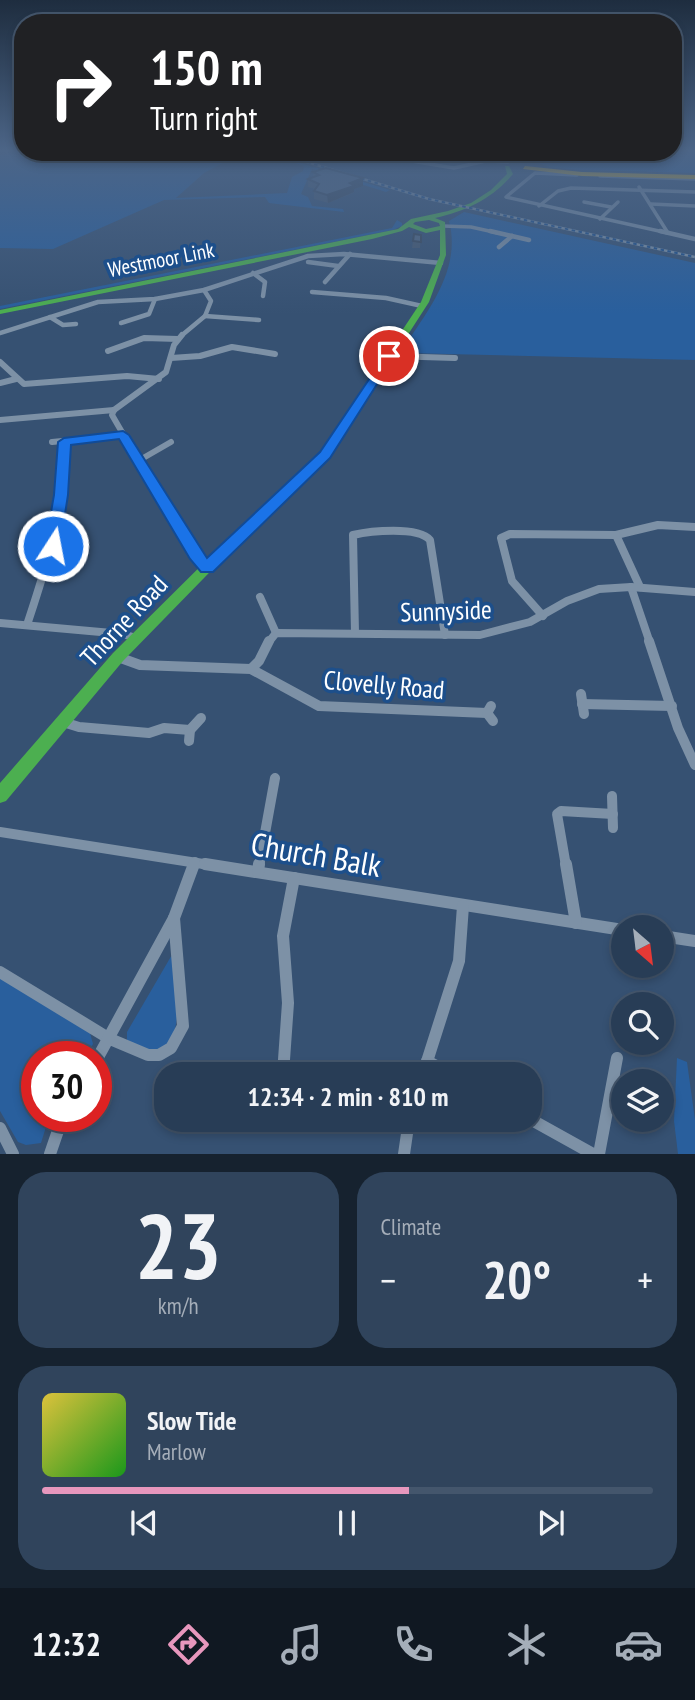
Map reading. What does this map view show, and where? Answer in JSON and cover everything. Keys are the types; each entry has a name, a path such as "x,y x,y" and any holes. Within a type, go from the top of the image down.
{"main road":[{"path":"425,227 464,206"},
{"path":"425,227 443,224 450,215 471,206"},
{"name":"Westmoor Link","path":"372,237 400,230 409,223 413,228 425,227"},
{"name":"Thorne Road","path":"0,795 136,638 325,455 437,279 444,242 443,224"},
{"path":"425,227 439,234 444,242"},
{"name":"Westmoor Link","path":"0,312 425,227"}],"street":[{"path":"543,206 695,239"},
{"path":"605,206 611,207"},
{"path":"652,206 668,233"},
{"path":"600,219 611,207"},
{"path":"443,224 529,240"},
{"path":"499,247 512,236"},
{"path":"381,258 385,248"},
{"path":"0,333 98,302 155,299 204,290 299,258 350,254 441,263"},
{"path":"325,282 330,272 346,261 350,254"},
{"path":"307,262 338,265"},
{"path":"253,273 265,282 263,296"},
{"path":"0,420 114,410 166,372 178,339 205,316 211,301 204,290"},
{"path":"312,292 386,298 422,306"},
{"path":"121,323 149,314 155,299"},
{"path":"205,316 259,320"},
{"path":"50,317 63,325 79,325"},
{"path":"108,351 145,338 178,339"},
{"path":"171,358 200,356 232,347 277,355"},
{"path":"389,356 455,358"},
{"path":"0,362 11,368 16,379"},
{"path":"0,383 16,379 29,385 127,376 159,379"},
{"path":"114,410 112,415 138,461 195,555 207,568"},
{"path":"52,442 123,435"},
{"path":"27,625 53,546 61,495 64,442"},
{"path":"138,461 171,443"},
{"path":"543,616 512,581 501,538 510,534 616,535 658,525 695,527"},
{"path":"355,633 353,535 362,532 420,532 430,540 445,635"},
{"path":"616,535 683,742 695,765"},
{"name":"Sunnyside","path":"276,633 490,634 515,628 587,593 635,587 695,592"},
{"path":"251,668 256,666 264,644 276,633 260,597"},
{"path":"0,622 123,634 136,638"},
{"name":"Clovelly Road","path":"118,657 140,665 251,668 319,706 490,714"},
{"path":"582,704 671,706"},
{"path":"63,722 79,727 149,733 164,728 190,735 201,719"},
{"path":"258,872 275,778"},
{"path":"612,796 613,828"},
{"path":"576,923 557,814 561,811 613,814"},
{"name":"Church Balk","path":"0,832 611,928"},
{"path":"110,1040 174,918 195,862"},
{"path":"284,1062 288,1003 283,936 293,878"},
{"path":"427,1062 452,993 459,961 463,906"},
{"path":"0,972 110,1040 153,1056 165,1052 176,1042 183,1026 174,918"},
{"path":"674,938 695,941"},
{"path":"598,1154 617,1058"},
{"path":"542,1126 593,1154"},
{"path":"0,1128 13,1154"},
{"path":"50,1154 58,1132"},
{"path":"404,1154 407,1132"}],"shaded area":[{"path":"0,206 151,206 53,249 0,248"},
{"path":"293,206 343,209 344,212"},
{"path":"464,212 695,263 695,360 401,351 440,290 451,256 449,221"},
{"path":"397,220 402,226 393,230 0,309 0,306 392,228"},
{"path":"173,953 177,996 175,1028 170,1041 161,1049 147,1050 127,1042 127,1032"},
{"path":"0,977 90,1033 92,1041 21,1041 21,1132 44,1132 41,1143 26,1145 18,1142 0,1111"},
{"path":"677,1058 687,1062 695,1120 695,1154 678,1154 674,1121"}],"building":[{"path":"414,234 421,235 421,242 413,241"}],"railway":[{"path":"460,206 695,257"}],"traffic: fast":[{"path":"426,218 469,206"},
{"path":"429,218 442,222 443,227 426,231 409,225 413,220 429,218"},
{"path":"0,312 372,237 400,230 409,224"},
{"path":"0,795 118,657 241,533 325,455 425,302 443,255 443,227"}],"route":[{"path":"53,546 60,510 64,442 123,435 195,555 207,568 325,455 389,356"}]}
